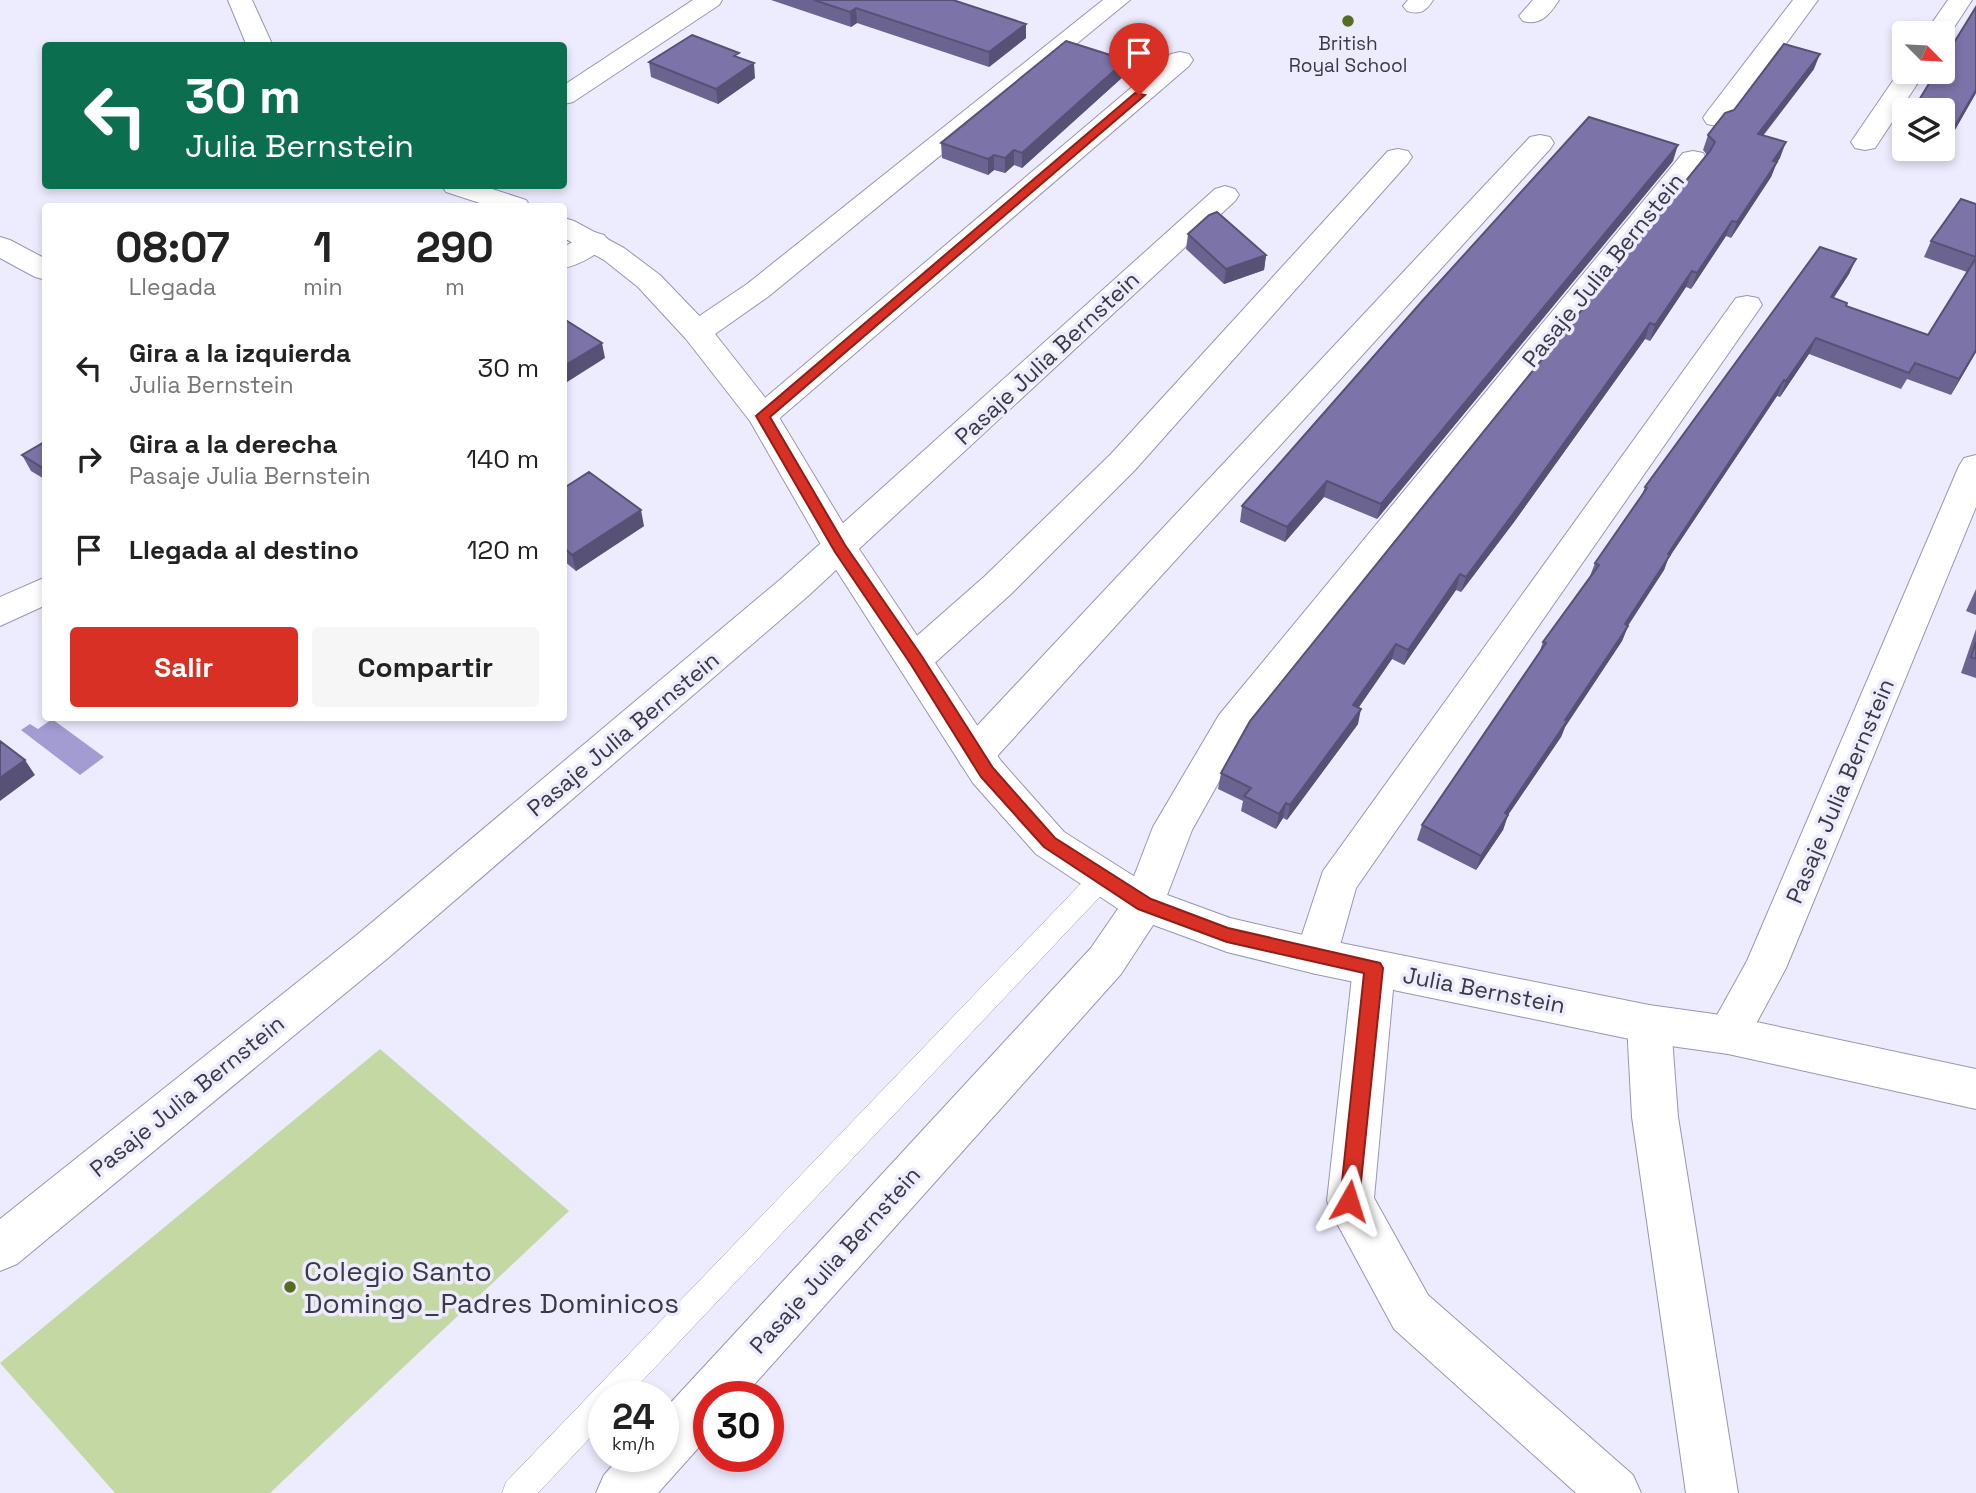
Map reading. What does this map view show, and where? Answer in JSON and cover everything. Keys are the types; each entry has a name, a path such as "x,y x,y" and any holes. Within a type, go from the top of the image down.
{"street":[{"path":"240,0 258,42"},
{"path":"567,94 710,0"},
{"path":"697,332 758,290 1118,0"},
{"path":"1717,118 1807,0"},
{"path":"1946,21 1960,0"},
{"path":"763,416 1180,60"},
{"path":"1865,142 1904,84"},
{"path":"975,754 1540,143"},
{"path":"915,659 998,585 1123,461 1398,157"},
{"name":"Pasaje Julia Bernstein","path":"725,1381 1106,961 1144,904 1173,827 1232,725 1693,159"},
{"path":"465,189 507,203"},
{"name":"Pasaje Julia Bernstein","path":"0,1248 362,955 840,548 1225,195"},
{"name":"Julia Bernstein","path":"574,242 649,282 697,332 763,416 840,548 987,772 1049,843 1144,904 1227,934 1316,956 1649,1024 1728,1035 1976,1089"},
{"path":"0,246 42,269"},
{"path":"1316,956 1337,883 1747,305"},
{"name":"Pasaje Julia Bernstein","path":"1728,1035 1765,968 1976,466"},
{"path":"0,613 42,591"},
{"path":"1374,968 1349,1201 1411,1312 1615,1493"},
{"path":"1649,1024 1655,1117 1712,1493"},
{"name":"Pasaje Julia Bernstein","path":"679,1431 693,1416"},
{"path":"622,1493 642,1472"}],"lane":[{"path":"622,1381 1103,877"},
{"path":"517,1493 588,1418"}],"green space":[{"name":"Colegio Santo Domingo_Padres Dominicos","path":"380,1049 569,1211 270,1493 115,1493 0,1363"}],"shaded area":[{"path":"49,721 55,721 104,757 80,775 21,730 30,724 38,729"}],"building":[{"path":"814,0 953,0 1026,24 989,52 856,8 850,12"},
{"path":"1976,7 1976,90 1955,126 1955,98 1920,98 1929,84 1955,84 1955,41"},
{"path":"692,35 739,53 734,56 754,63 716,89 649,62"},
{"path":"1066,41 1126,60 1022,153 1014,150 1005,158 994,155 988,159 941,143"},
{"path":"1784,44 1820,54 1758,134 1786,142 1773,161 1777,162 1737,222 1732,221 1697,273 1692,271 1655,325 1650,323 1519,506 1466,577 1460,574 1408,650 1396,644 1353,705 1361,709 1290,805 1286,803 1279,814 1244,796 1251,788 1221,773 1250,721 1710,151 1715,142 1708,135 1725,113 1734,110"},
{"path":"1589,117 1678,145 1381,504 1327,481 1287,527 1242,506 1424,299"},
{"path":"1961,199 1976,204 1976,257 1931,241"},
{"path":"1217,212 1266,255 1226,269 1188,234 1209,215"},
{"path":"1820,247 1856,259 1831,297 1847,303 1846,306 1928,335 1976,258 1976,350 1959,379 1915,363 1909,373 1816,338 1786,381 1784,380 1668,554 1670,555 1625,624 1628,626 1505,813 1508,815 1481,856 1422,825 1546,643 1543,642 1599,565 1595,563 1647,488 1645,487"},
{"path":"567,321 602,343 567,364"},
{"path":"42,443 42,468 22,455"},
{"path":"589,472 641,510 572,555 567,551 567,486"},
{"path":"1976,642 1976,659 1971,657"},
{"path":"0,741 25,760 0,778"}],"place":[{"name":"British Royal School","path":"1348,21"},
{"name":"Colegio Santo Domingo_Padres Dominicos","path":"290,1287"}],"route":[{"path":"1139,95 763,416 840,548 987,772 1049,843 1144,904 1227,934 1374,968 1349,1201"}]}
